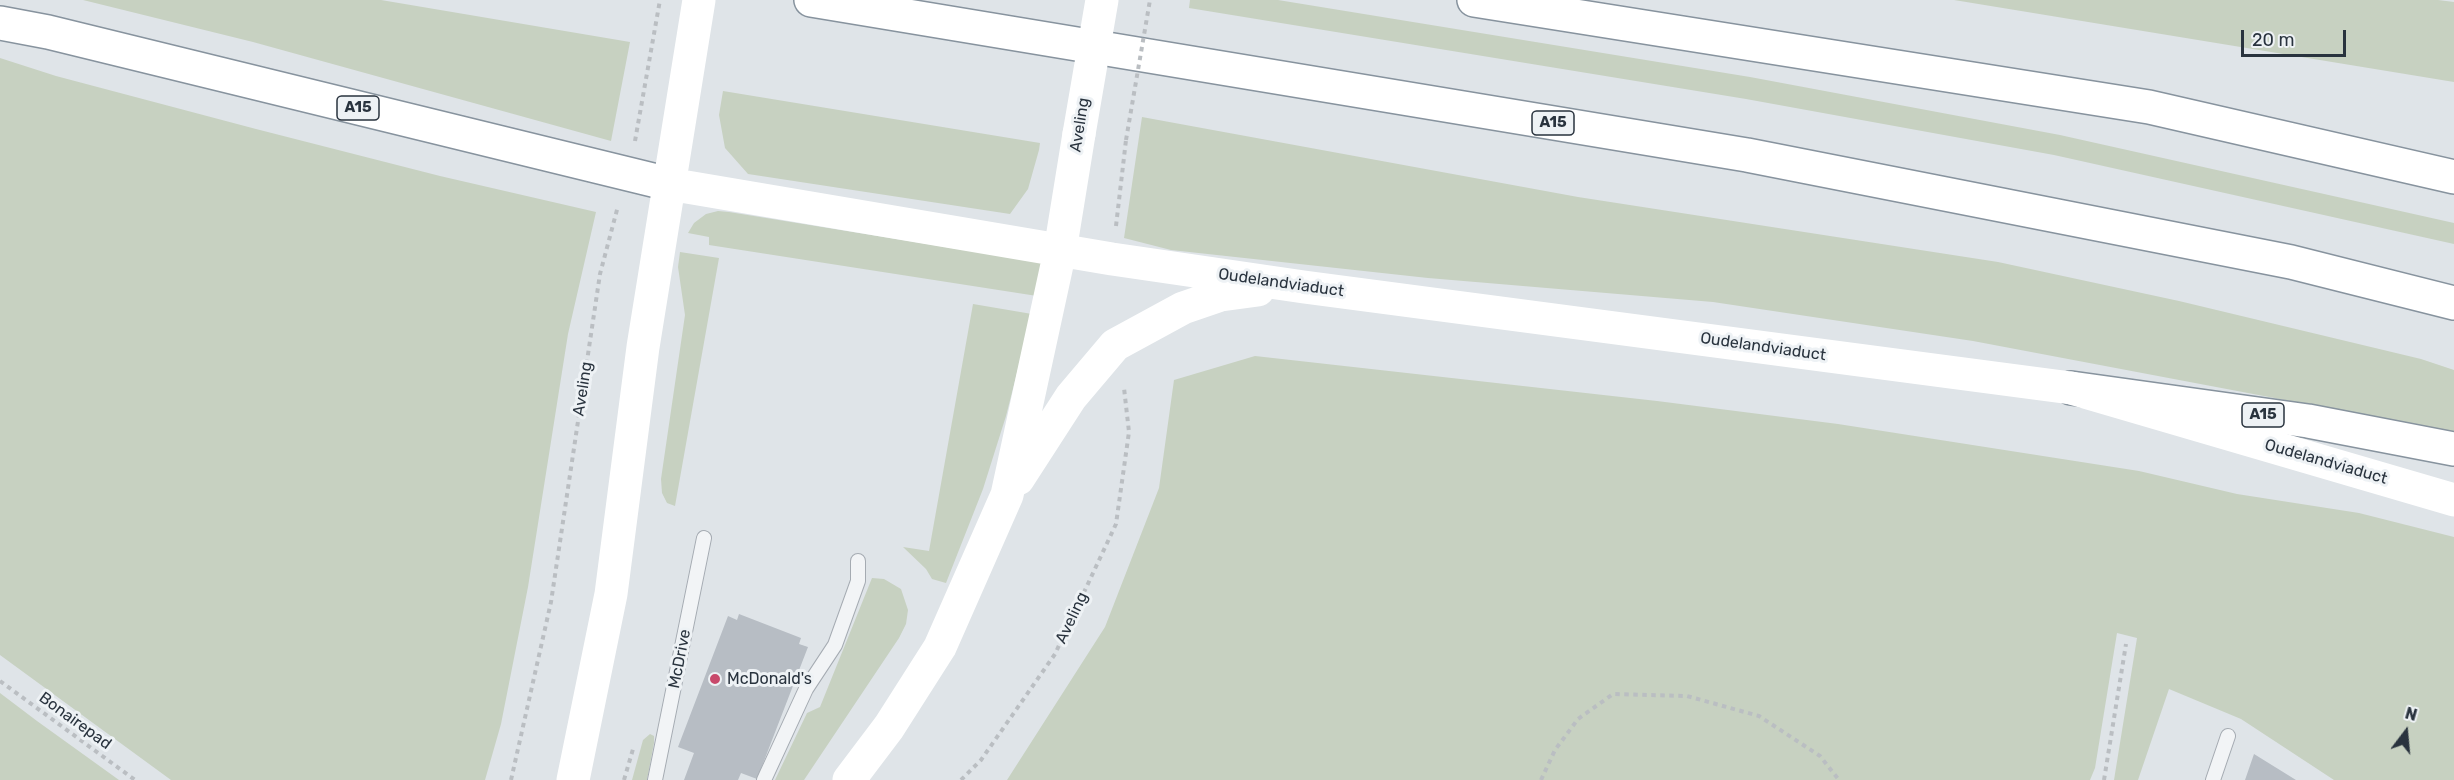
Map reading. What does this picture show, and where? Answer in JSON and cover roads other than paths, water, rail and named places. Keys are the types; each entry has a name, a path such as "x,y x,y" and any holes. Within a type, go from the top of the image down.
{"main road":[{"path":"573,780 611,594 643,347 699,0"},
{"name":"A15","path":"811,0 1747,155 2291,262 2454,303"},
{"name":"Aveling","path":"849,780 889,727 939,647 1007,495 1060,251 1102,0"},
{"path":"1474,0 2149,107 2454,177"},
{"name":"A15","path":"0,23 48,32 669,184"},
{"path":"669,184 1060,251"},
{"name":"Oudelandviaduct","path":"1060,251 1304,287 2072,388 2454,500"},
{"name":"A15","path":"2291,262 2454,317"},
{"path":"1007,495 1071,397 1115,345 1183,308 1221,295 1304,287"},
{"name":"A15","path":"2072,388 2308,421 2454,450"}],"lane":[{"path":"0,11 48,32"},
{"name":"McDrive","path":"655,780 704,538"},
{"path":"764,780 806,689 835,645 858,581 858,561"},
{"path":"2213,780 2228,736"}],"place":[{"name":"McDonald's","path":"715,679"}]}
